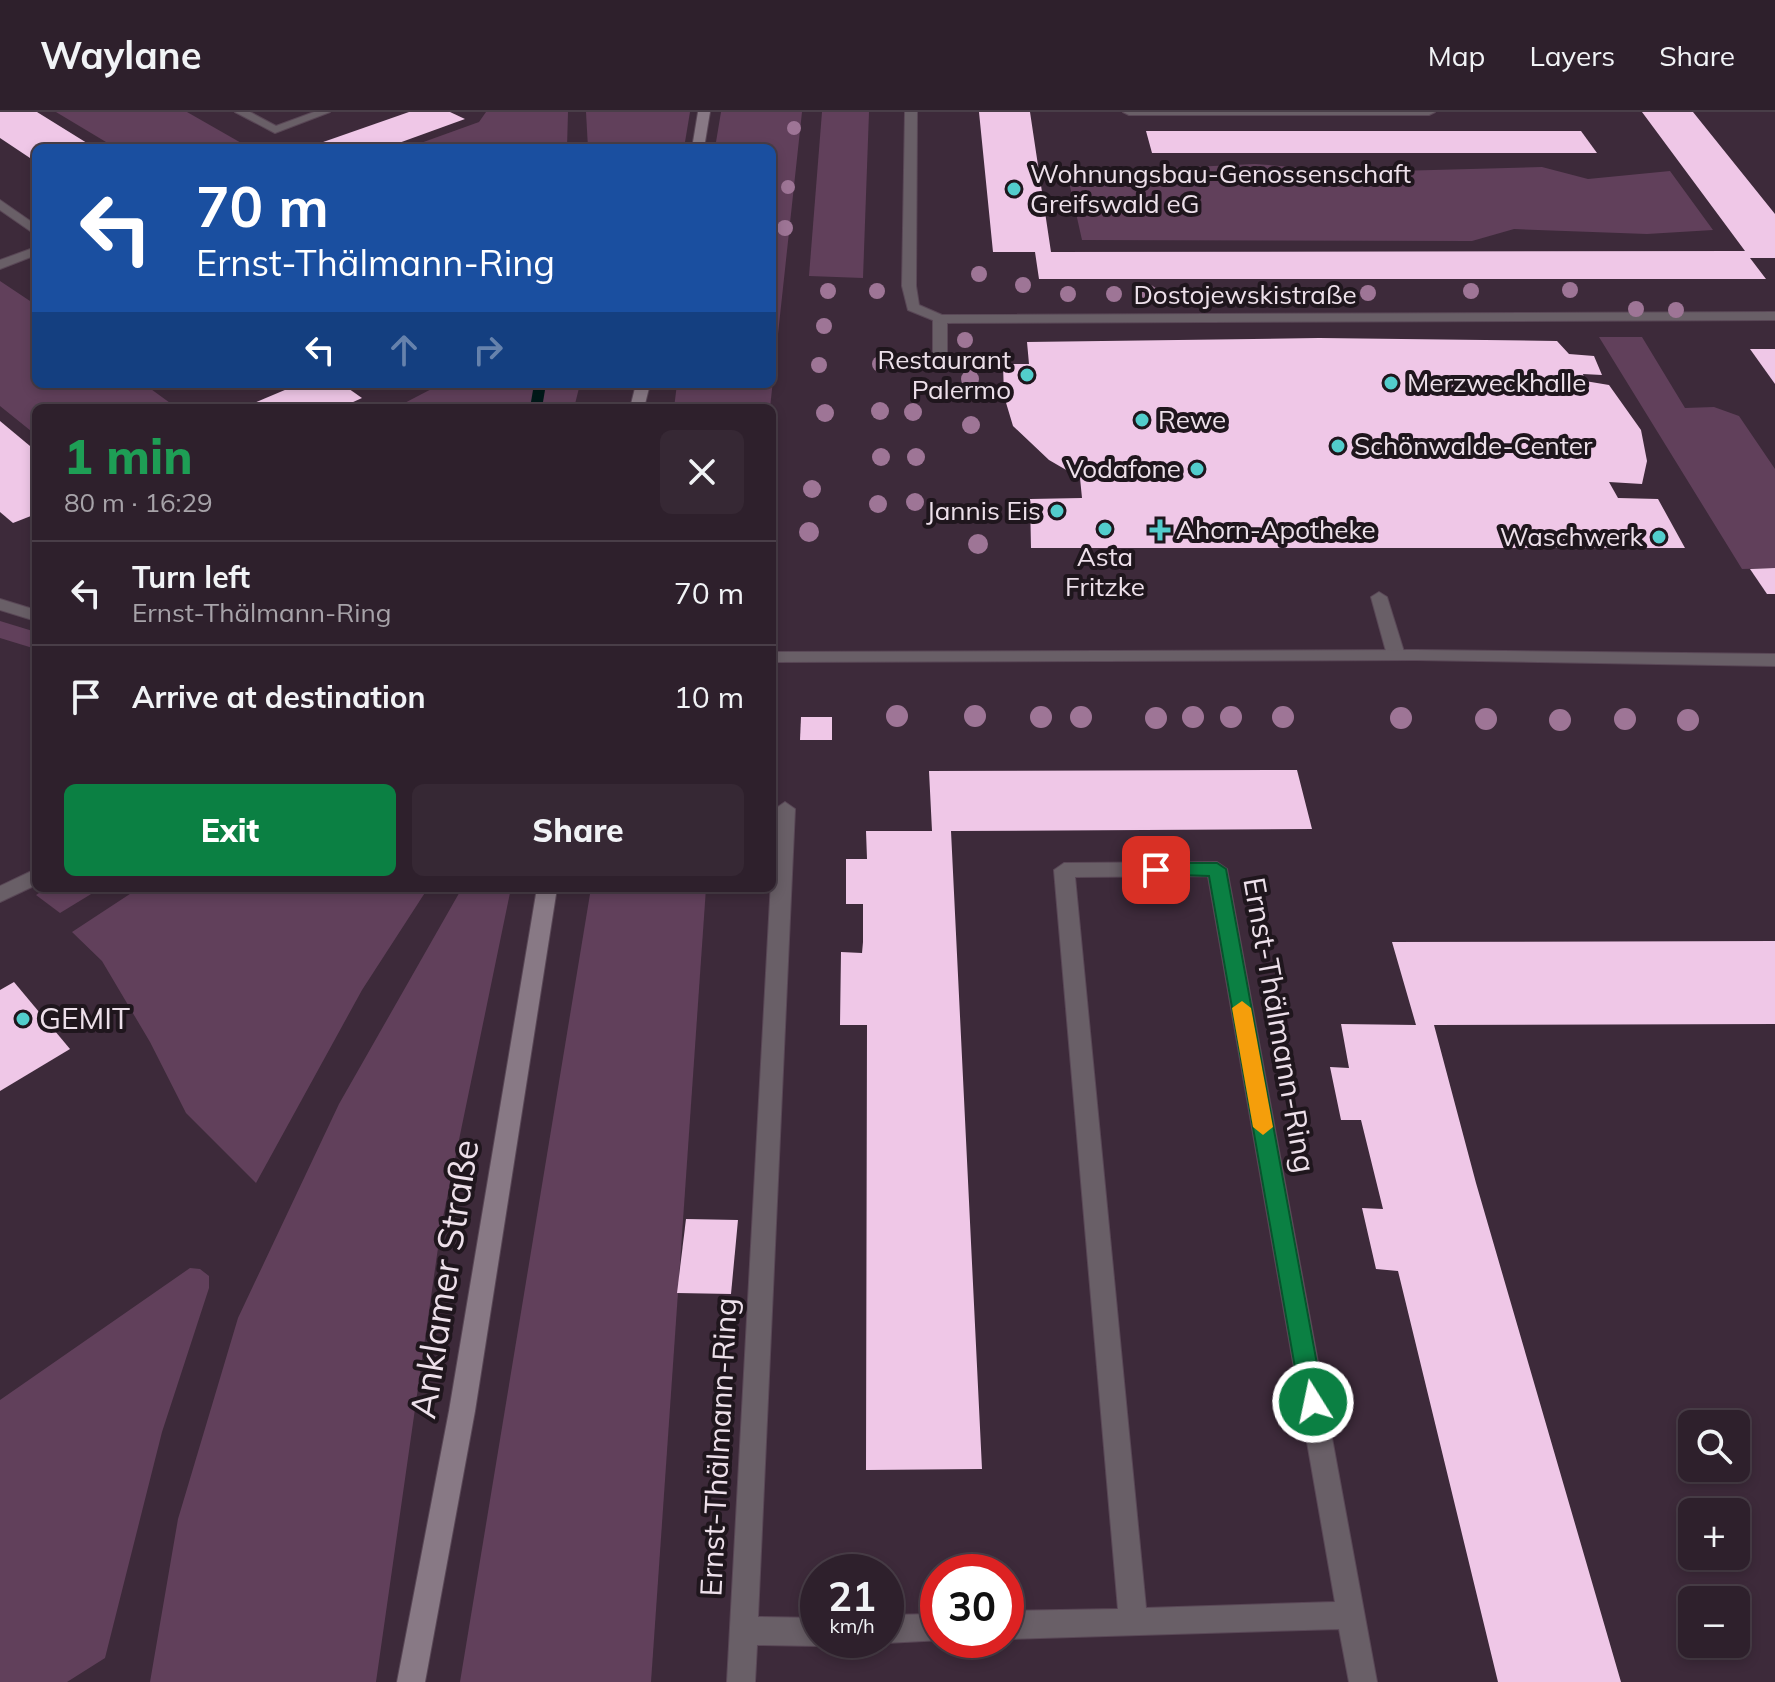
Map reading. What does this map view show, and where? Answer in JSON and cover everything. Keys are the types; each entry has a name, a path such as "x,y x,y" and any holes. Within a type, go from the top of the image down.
{"main road":[{"path":"699,144 704,112"},
{"name":"Anklamer Straße","path":"411,1682 462,1411 546,892"}],"street":[{"path":"241,112 275,130 324,112"},
{"path":"911,112 909,286 913,307 940,319 940,354"},
{"path":"1129,112 1429,112"},
{"path":"0,204 32,228"},
{"path":"0,265 32,255"},
{"name":"Dostojewskistraße","path":"940,319 1775,316"},
{"path":"1379,597 1396,655"},
{"path":"0,604 32,615"},
{"path":"776,657 1396,655 1775,660"},
{"name":"Ernst-Thälmann-Ring","path":"785,809 744,1631 800,1632"},
{"name":"Ernst-Thälmann-Ring","path":"1133,1623 1064,870 1217,869 1363,1682"},
{"path":"0,895 32,878"},
{"path":"1024,1625 1351,1615"},
{"path":"741,1682 744,1631"}],"shaded area":[{"path":"56,112 187,112 243,144 109,144"},
{"path":"486,112 568,112 567,144 418,144 479,122"},
{"path":"586,112 690,112 685,144 588,144"},
{"path":"721,112 802,112 776,352 776,144 716,144"},
{"path":"822,112 869,112 863,278 809,276"},
{"path":"1255,164 1359,172 1542,167 1588,179 1670,171 1713,230 1647,234 1514,229 1472,241 1082,240 1067,173"},
{"path":"0,281 32,302 32,388 150,388 172,404 32,404 32,432 0,406"},
{"path":"1599,337 1642,337 1685,408 1714,407 1739,416 1775,469 1775,568 1742,569"},
{"path":"433,388 579,388 575,404 403,404"},
{"path":"676,388 772,388 770,404 674,404"},
{"path":"0,621 32,631 32,648 0,638"},
{"path":"41,892 94,892 60,913 36,895"},
{"path":"133,892 425,892 362,990 256,1183 186,1113 150,1042 102,961 72,932"},
{"path":"460,892 510,892 441,1227 376,1682 150,1682 178,1519 238,1318 339,1104"},
{"path":"590,892 706,892 651,1682 460,1682"},
{"path":"190,1268 200,1269 209,1276 209,1288 162,1432 105,1658 67,1682 0,1682 0,1400"}],"building":[{"path":"0,112 37,112 89,144 32,144 32,159 0,138"},
{"path":"409,112 450,112 465,119 396,144 317,144"},
{"path":"979,112 1030,112 1051,252 1745,251 1642,112 1693,112 1775,214 1775,258 1750,258 1766,279 1039,279 1035,252 993,252"},
{"path":"1146,131 1581,131 1597,153 1152,153"},
{"path":"1141,170 1167,170 1170,180 1143,181"},
{"name":"Schönwalde-Center","path":"1319,338 1557,341 1569,354 1594,356 1602,375 1583,374 1585,381 1609,385 1641,430 1647,461 1642,484 1609,482 1618,498 1658,499 1685,548 1031,548 1030,499 1082,498 1080,478 1049,460 1013,426 1004,396 1003,364 1029,364 1027,342"},
{"path":"1750,349 1775,349 1775,384"},
{"path":"290,388 348,388 362,398 349,404 252,404"},
{"path":"0,421 32,448 32,516 13,523 0,512"},
{"path":"1775,568 1775,594 1767,594 1750,569"},
{"path":"801,717 832,717 832,740 800,740"},
{"path":"1297,770 1312,829 951,831 982,1469 866,1470 867,1025 840,1025 841,952 862,953 863,942 863,904 846,904 846,859 867,859 866,831 932,831 929,771"},
{"path":"1775,941 1775,1024 1434,1025 1476,1183 1621,1682 1498,1682 1398,1271 1376,1269 1362,1208 1383,1209 1361,1120 1341,1120 1330,1067 1349,1068 1341,1024 1416,1025 1392,942"},
{"name":"GEMIT","path":"14,982 70,1049 0,1091 0,990"},
{"path":"686,1219 738,1220 731,1294 677,1293"}],"waterway":[{"path":"537,404 539,388"}],"slow traffic":[{"path":"1242,1008 1263,1127"}],"place":[{"name":"Wohnungsbau-Genossenschaft Greifswald eG","path":"1014,189"},
{"name":"Restaurant Palermo","path":"1027,375"},
{"name":"Merzweckhalle","path":"1391,383"},
{"name":"Rewe","path":"1142,420"},
{"name":"Schönwalde-Center","path":"1338,446"},
{"name":"Vodafone","path":"1197,469"},
{"name":"Jannis Eis","path":"1057,511"},
{"name":"Asta Fritzke","path":"1105,529"},
{"name":"Ahorn-Apotheke","path":"1160,530"},
{"name":"Waschwerk","path":"1659,537"},
{"name":"GEMIT","path":"23,1019"}],"route":[{"path":"1156,870 1217,869 1313,1402"}]}
